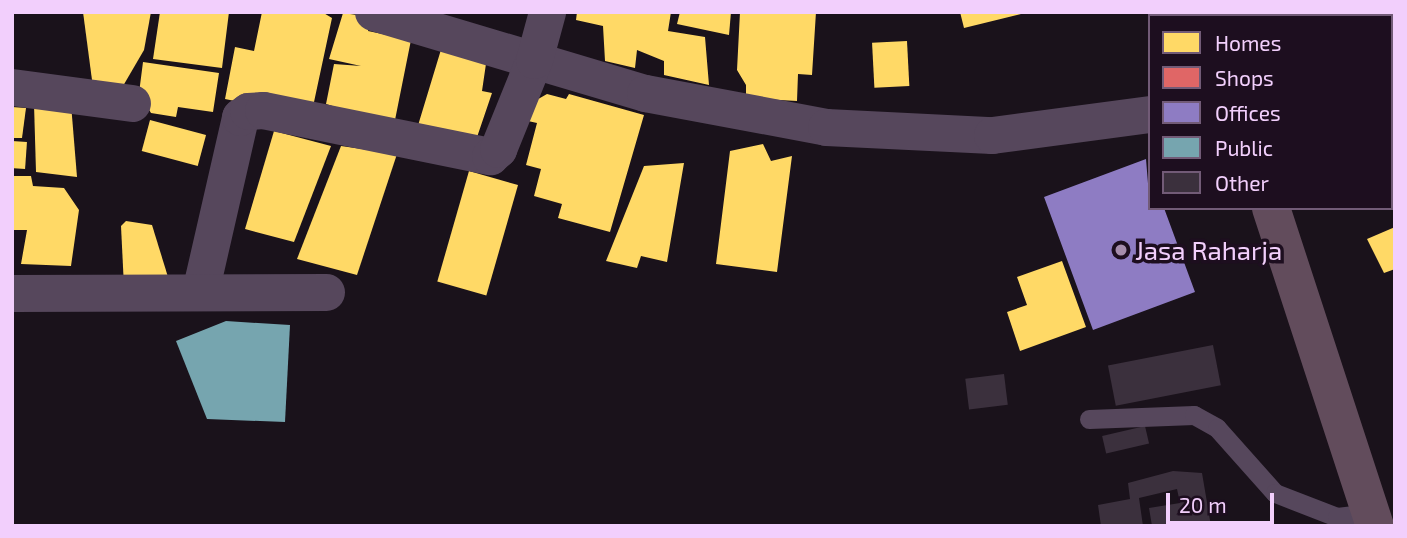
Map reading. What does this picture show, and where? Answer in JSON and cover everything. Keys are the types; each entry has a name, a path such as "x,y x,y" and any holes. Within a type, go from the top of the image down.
{"highway":[{"path":"1273,210 1380,515"}],"street":[{"path":"373,12 645,93 826,127 992,135 1148,114"},
{"path":"200,292 237,127 248,111 490,156 498,149 534,60 547,12"},
{"path":"12,87 132,103"},
{"path":"12,293 326,292"}],"lane":[{"path":"1089,419 1194,415 1217,428 1275,494 1336,517 1380,515"}],"building: Homes":[{"path":"83,12 151,12 144,50 123,86 92,80"},
{"path":"160,12 229,12 222,68 153,59"},
{"path":"262,12 322,12 332,18 311,116 225,99 235,47 254,51"},
{"path":"577,12 671,12 668,31 705,37 709,85 664,75 664,61 637,50 635,68 605,61 603,26 576,20"},
{"path":"680,12 731,12 729,35 677,24"},
{"path":"740,12 816,12 812,75 798,74 797,101 746,98 746,85 737,70"},
{"path":"960,12 1025,12 1025,13 964,28"},
{"path":"343,13 371,17 368,31 411,40 394,125 326,104 334,64 361,66 329,59"},
{"path":"907,41 909,86 874,88 872,43"},
{"path":"443,43 487,57 482,91 492,93 474,146 416,132"},
{"path":"143,62 219,73 213,112 178,107 176,117 151,113 139,93"},
{"path":"547,94 566,99 569,94 644,115 610,232 558,218 562,204 534,196 541,169 526,165 537,123 528,121 533,102"},
{"path":"34,104 71,104 77,177 36,172"},
{"path":"12,107 26,108 22,138 12,138"},
{"path":"150,120 206,135 198,166 142,151"},
{"path":"274,131 331,146 294,242 245,229"},
{"path":"12,141 27,142 25,169 12,168"},
{"path":"763,144 771,161 792,156 777,272 716,264 730,151"},
{"path":"341,146 397,154 357,275 297,259"},
{"path":"684,163 667,262 641,256 637,268 606,261 644,166"},
{"path":"469,171 518,185 486,296 437,282"},
{"path":"12,176 31,176 33,186 64,188 79,210 71,266 21,264 27,230 12,230"},
{"path":"126,221 152,225 168,277 124,287 121,226"},
{"path":"1395,227 1395,269 1384,273 1367,239"},
{"path":"1062,261 1086,327 1020,351 1007,312 1027,305 1017,277"}],"building: Shops":[{"path":"1395,78 1395,189 1393,189"}],"building: Offices":[{"name":"Jasa Raharja","path":"1146,159 1148,210 1165,210 1195,292 1093,330 1044,197"}],"building: Public":[{"path":"226,321 290,325 285,422 207,419 176,341"}],"building: Other":[{"path":"1213,345 1221,385 1116,406 1108,365"},
{"path":"1004,374 1008,405 969,410 965,379"},
{"path":"1145,426 1149,444 1106,453 1102,436"},
{"path":"1173,471 1202,473 1211,526 1152,526 1149,508 1180,503 1177,489 1139,498 1143,526 1101,526 1098,505 1130,499 1128,483"}],"place":[{"name":"Jasa Raharja","path":"1121,250"}]}
